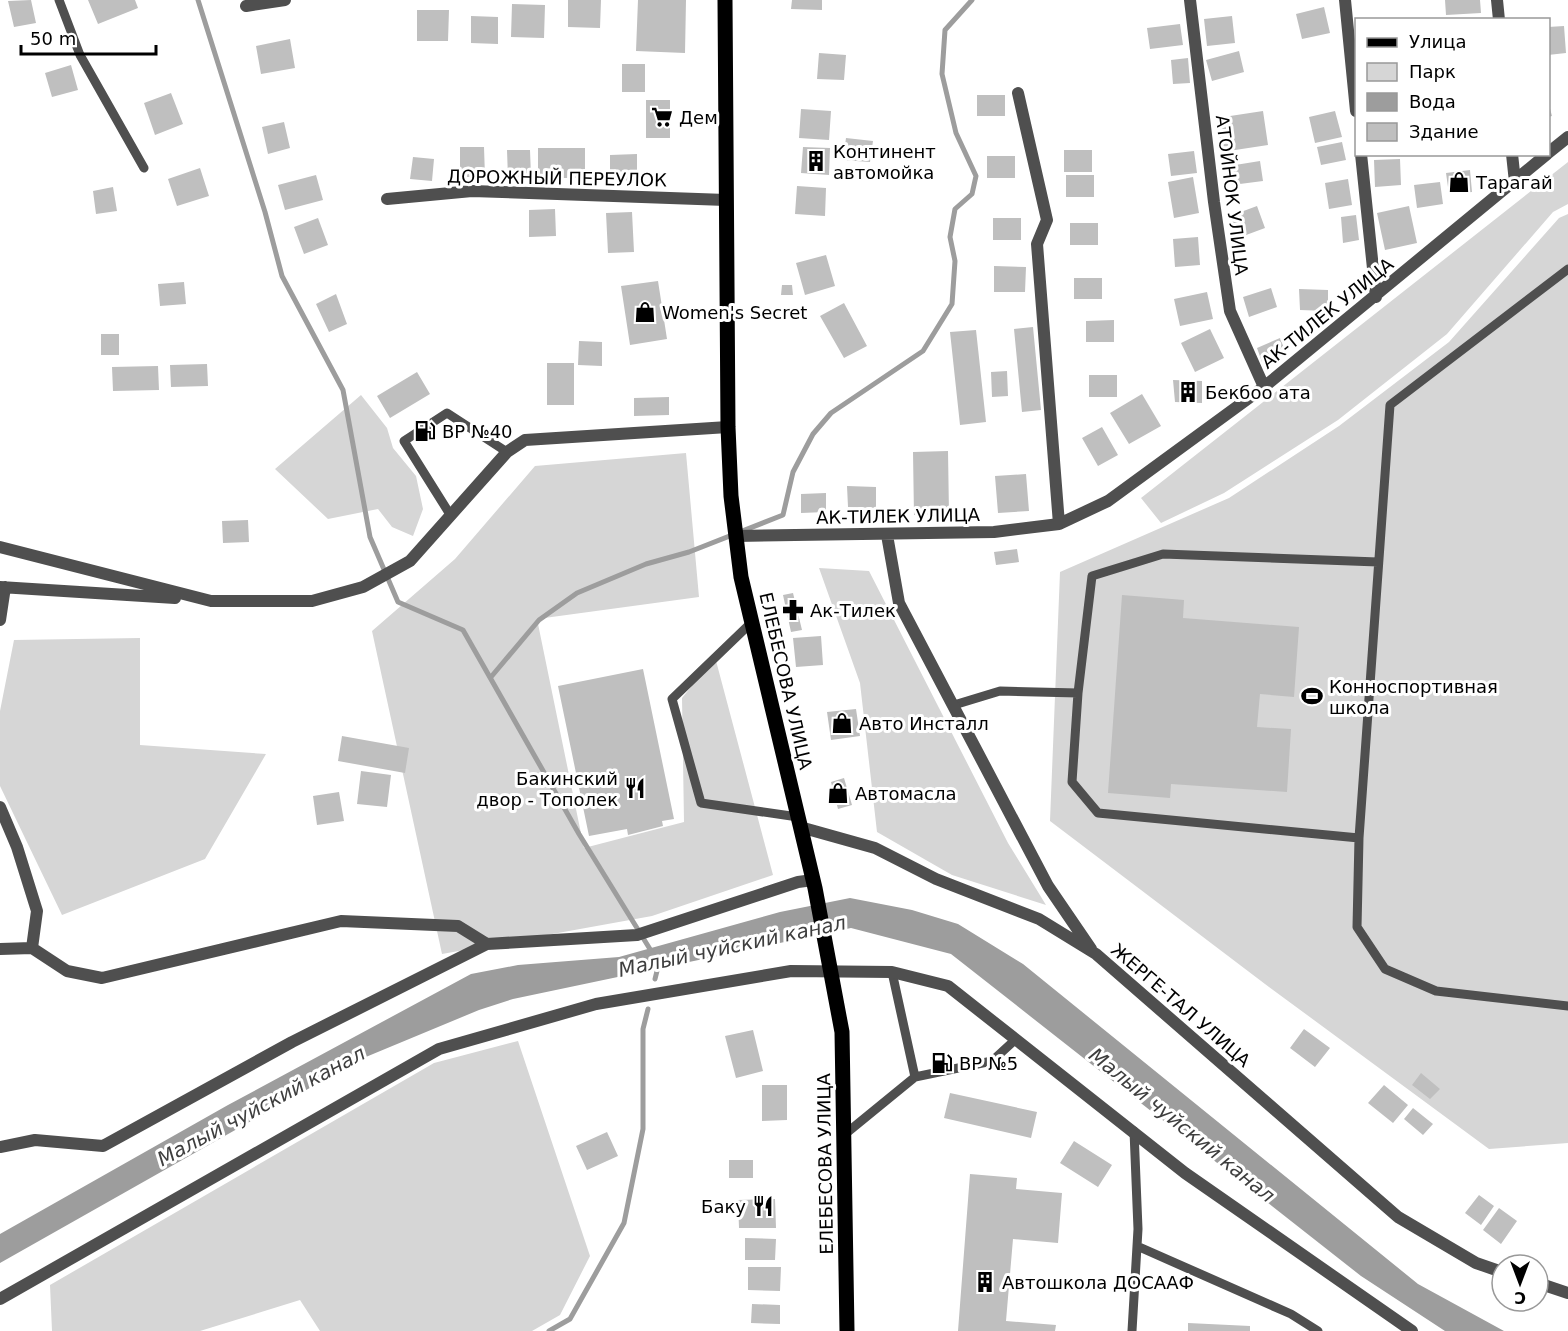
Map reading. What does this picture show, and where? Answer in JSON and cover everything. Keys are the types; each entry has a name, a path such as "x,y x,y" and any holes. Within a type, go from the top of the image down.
{"main road":[{"name":"ЕЛЕБЕСОВА УЛИЦА","path":"725,0 728,427 736,536 752,622 832,966 842,1032 847,1331"}],"street":[{"path":"246,6 285,0"},
{"name":"АТОЙНОК УЛИЦА","path":"1190,0 1214,202 1230,311 1264,387"},
{"path":"1345,0 1355,101"},
{"path":"1497,0 1499,18"},
{"path":"1018,93 1047,220 1037,244 1059,524"},
{"name":"АК-ТИЛЕК УЛИЦА","path":"1550,152 1568,137"},
{"path":"1361,156 1376,297"},
{"path":"1512,156 1515,182"},
{"name":"АК-ТИЛЕК УЛИЦА","path":"736,536 993,532 1059,524 1108,501 1264,387 1546,156"},
{"name":"ДОРОЖНЫЙ ПЕРЕУЛОК","path":"387,199 472,191 726,200"},
{"path":"0,620 2,587 211,601 312,601 363,587 410,561 507,452 525,440 728,427"},
{"path":"887,535 899,603 1048,886 1096,954"},
{"path":"0,547 211,601"},
{"path":"0,807 17,847 37,911 32,948"},
{"name":"ЖЕРГЕ-ТАЛ УЛИЦА","path":"799,822 874,848 936,879 1039,919 1096,954 1398,1217 1476,1263 1490,1268"},
{"path":"0,1147 35,1140 103,1146 292,1042 488,944 638,935 798,882 814,884"},
{"path":"0,949 32,948 68,971 102,978 341,921 458,926 488,944"},
{"path":"0,1299 439,1049 596,1004 832,966 892,972 948,986 1185,1173 1412,1331"},
{"path":"1550,1287 1568,1293"}],"lane":[{"path":"59,0 80,55 144,168"},
{"path":"1568,269 1390,405 1359,838 1357,927 1385,969 1436,991 1568,1006"},
{"path":"451,516 404,441 447,413 507,452"},
{"path":"1359,838 1098,813 1072,782 1078,693 1092,576 1163,554 1378,562"},
{"path":"752,622 672,699 701,803 799,822"},
{"path":"954,705 1000,691 1078,693"},
{"path":"892,972 915,1077"},
{"path":"844,1136 915,1077 992,1061 1016,1040"},
{"path":"1132,1331 1137,1246 1134,1131"},
{"path":"1137,1246 1291,1314 1304,1327 1318,1331"}],"green space":[{"path":"1568,162 1568,204 1553,212 1447,334 1338,420 1224,493 1161,523 1141,498"},
{"name":"Конноспортивная школа","path":"1568,214 1568,1143 1489,1149 1265,984 1050,821 1060,572 1229,498 1339,426 1449,342 1559,218"},
{"path":"361,395 387,428 393,448 416,476 423,509 413,536 392,527 378,509 328,519 275,469"},
{"path":"686,453 699,597 537,619 584,848 684,822 682,698 715,657 773,875 652,916 442,954 372,631 455,559 535,466"},
{"path":"819,568 869,571 1008,843 1046,905 952,875 877,832 860,683"},
{"path":"140,638 140,745 266,754 205,859 62,915 0,786 0,711 14,640"},
{"path":"518,1041 590,1256 560,1315 532,1331 320,1331 300,1300 200,1331 52,1331 50,1285 434,1063"}],"water":[{"name":"Малый чуйский канал","path":"850,898 912,910 958,924 1023,964 1418,1284 1504,1331 1445,1331 1361,1276 951,954 851,928 513,999 479,1010 361,1059 0,1263 0,1234 228,1105 471,974 518,965 619,957 780,912"}],"building":[{"path":"31,0 36,23 14,27 8,1"},
{"path":"88,0 135,0 138,8 98,24"},
{"path":"568,0 601,0 600,28 568,27"},
{"path":"638,0 686,0 685,53 636,51"},
{"path":"792,0 822,0 822,10 791,9"},
{"path":"1445,0 1480,0 1481,13 1446,15"},
{"path":"512,4 545,5 544,38 511,37"},
{"path":"1324,7 1330,33 1302,39 1296,14"},
{"path":"417,10 449,10 448,41 417,41"},
{"path":"471,16 498,17 498,44 471,43"},
{"path":"1232,16 1235,43 1207,46 1204,19"},
{"path":"1180,24 1183,45 1150,49 1147,28"},
{"path":"1564,26 1566,53 1550,55 1550,27"},
{"path":"290,39 295,68 261,74 256,46"},
{"path":"1239,51 1244,72 1212,81 1206,60"},
{"path":"819,53 846,55 844,80 817,79"},
{"path":"1188,58 1190,83 1173,84 1171,60"},
{"path":"622,64 645,64 645,92 622,92"},
{"path":"71,65 78,90 52,97 45,73"},
{"path":"171,93 183,124 155,135 144,103"},
{"path":"977,95 1005,95 1005,116 977,116"},
{"path":"646,100 670,100 670,138 646,138"},
{"path":"801,109 831,111 829,140 799,138"},
{"path":"1263,111 1268,145 1222,152 1217,118"},
{"path":"1335,111 1342,137 1315,143 1309,117"},
{"path":"284,122 290,148 268,154 262,127"},
{"path":"846,138 873,141 870,162 843,160"},
{"path":"1342,142 1346,160 1321,165 1317,147"},
{"path":"460,147 484,147 485,177 460,177"},
{"name":"Континент автомойка","path":"803,147 830,148 829,175 801,173"},
{"path":"538,148 585,148 585,178 538,178"},
{"path":"507,150 530,150 531,177 508,178"},
{"path":"1064,150 1092,150 1092,172 1064,172"},
{"path":"1194,151 1197,173 1171,176 1168,154"},
{"path":"637,154 637,180 610,181 610,155"},
{"path":"987,156 1015,156 1015,178 987,178"},
{"path":"413,157 434,159 432,181 410,179"},
{"path":"1400,159 1401,185 1375,187 1374,160"},
{"path":"1260,161 1263,181 1232,185 1229,166"},
{"path":"200,168 209,196 177,206 168,179"},
{"name":"Тарагай","path":"1470,170 1472,192 1449,194 1446,173"},
{"path":"316,175 323,200 285,210 278,185"},
{"path":"1066,175 1094,175 1094,197 1066,197"},
{"path":"1193,177 1199,213 1174,218 1168,182"},
{"path":"1348,179 1352,205 1329,209 1325,183"},
{"path":"1440,182 1443,204 1417,208 1414,185"},
{"path":"797,186 826,188 825,216 795,214"},
{"path":"113,187 117,211 96,214 93,191"},
{"path":"1257,206 1265,228 1238,238 1230,216"},
{"path":"1409,206 1417,243 1385,250 1377,213"},
{"path":"555,209 556,236 529,237 529,210"},
{"path":"632,212 634,252 608,253 606,213"},
{"path":"1356,215 1359,240 1343,243 1341,217"},
{"path":"318,218 328,245 304,254 294,227"},
{"path":"993,218 1021,218 1021,240 993,240"},
{"path":"1070,223 1098,223 1098,245 1070,245"},
{"path":"1198,237 1200,265 1175,267 1173,239"},
{"path":"826,255 835,286 805,295 796,263"},
{"path":"994,266 1026,267 1025,292 994,292"},
{"path":"1074,278 1102,278 1102,299 1074,299"},
{"path":"658,281 667,339 630,345 621,286"},
{"path":"184,282 186,304 160,306 158,284"},
{"path":"782,285 792,285 793,295 781,295"},
{"path":"1271,288 1277,307 1249,317 1243,297"},
{"path":"1299,289 1328,290 1328,311 1300,310"},
{"path":"1207,292 1213,319 1180,326 1174,299"},
{"path":"336,294 347,324 329,332 316,304"},
{"path":"844,303 867,346 844,358 820,316"},
{"path":"1114,320 1114,342 1086,342 1086,321"},
{"path":"1033,327 1041,410 1022,412 1014,329"},
{"path":"1210,329 1224,358 1195,372 1181,343"},
{"path":"976,330 986,422 960,425 950,332"},
{"path":"101,334 119,334 119,355 101,355"},
{"path":"1280,338 1286,353 1262,362 1257,348"},
{"path":"579,341 602,342 602,366 578,365"},
{"path":"547,363 574,363 574,405 547,405"},
{"path":"207,364 208,386 171,387 170,365"},
{"path":"158,366 159,390 113,391 112,367"},
{"path":"1007,371 1008,396 992,397 991,372"},
{"path":"417,372 430,394 390,418 377,396"},
{"path":"1089,375 1117,375 1117,397 1089,397"},
{"name":"Бекбоо ата","path":"1173,380 1202,381 1202,403 1175,402"},
{"path":"1142,394 1161,426 1129,444 1110,413"},
{"path":"669,397 669,415 634,416 634,398"},
{"path":"1102,427 1118,455 1098,466 1082,438"},
{"path":"948,451 949,514 914,515 913,452"},
{"path":"1026,474 1029,511 998,513 995,476"},
{"path":"847,486 876,487 876,508 848,507"},
{"path":"826,493 826,512 801,513 801,494"},
{"path":"248,520 249,542 223,543 222,521"},
{"path":"1017,549 1019,562 996,565 994,552"},
{"path":"793,593 802,630 791,632 783,595"},
{"path":"1122,595 1184,600 1183,618 1299,627 1294,697 1260,694 1257,727 1291,729 1287,792 1171,784 1170,798 1108,793"},
{"path":"821,636 823,665 796,667 793,638"},
{"path":"643,669 674,819 662,821 663,826 628,835 627,829 589,836 558,686"},
{"path":"856,709 860,736 831,740 827,712"},
{"path":"342,736 409,748 405,773 338,761"},
{"path":"361,771 391,775 387,807 357,804"},
{"path":"844,778 852,805 838,809 831,782"},
{"path":"339,792 344,821 317,825 313,796"},
{"path":"1304,1029 1330,1048 1315,1067 1290,1048"},
{"path":"753,1030 763,1071 736,1078 725,1036"},
{"path":"1421,1073 1440,1089 1430,1099 1412,1085"},
{"path":"762,1085 787,1085 787,1120 762,1121"},
{"path":"1384,1085 1408,1105 1393,1123 1368,1103"},
{"path":"950,1093 1037,1112 1031,1138 944,1118"},
{"path":"1413,1108 1433,1124 1423,1135 1404,1119"},
{"path":"607,1132 618,1156 587,1170 576,1146"},
{"path":"1074,1141 1112,1165 1098,1187 1060,1163"},
{"path":"729,1160 753,1160 753,1178 729,1178"},
{"name":"Автошкола ДОСААФ","path":"970,1174 1017,1178 1016,1189 1062,1193 1058,1243 1013,1239 1006,1321 1056,1325 1055,1331 958,1331"},
{"path":"1479,1195 1494,1206 1481,1225 1465,1213"},
{"path":"775,1199 776,1228 739,1228 738,1200"},
{"path":"1499,1208 1517,1221 1501,1244 1483,1230"},
{"path":"745,1238 776,1239 775,1260 745,1260"},
{"path":"748,1267 781,1267 780,1291 748,1290"},
{"path":"752,1304 780,1305 780,1324 751,1323"},
{"path":"1188,1323 1250,1326 1250,1331 1188,1331"}],"waterway":[{"name":"Малый чуйский канал","path":"198,0 265,212 282,276 343,390 370,537 398,602 463,630 579,834 653,954"},
{"path":"491,677 539,620 577,593 646,564 689,552 783,515 793,472 813,434 831,413 923,351 952,304 955,261 950,237 955,209 972,194 976,176 956,133 942,74 945,30 972,0"},
{"name":"Малый чуйский канал","path":"655,979 657,971"},
{"path":"549,1331 570,1319 624,1223 643,1129 643,1029 648,1009"}],"place":[{"name":"Дем","path":"662,117"},
{"name":"Континент автомойка","path":"816,161"},
{"name":"Тарагай","path":"1459,182"},
{"name":"Women's Secret","path":"645,312"},
{"name":"Бекбоо ата","path":"1188,392"},
{"name":"BP №40","path":"425,431"},
{"name":"Ак-Тилек","path":"793,610"},
{"name":"Конноспортивная школа","path":"1312,696"},
{"name":"Авто Инсталл","path":"842,723"},
{"name":"Бакинский двор - Тополек","path":"635,788"},
{"name":"Автомасла","path":"838,793"},
{"name":"BP №5","path":"942,1063"},
{"name":"Баку","path":"763,1206"},
{"name":"Автошкола ДОСААФ","path":"985,1282"}]}
